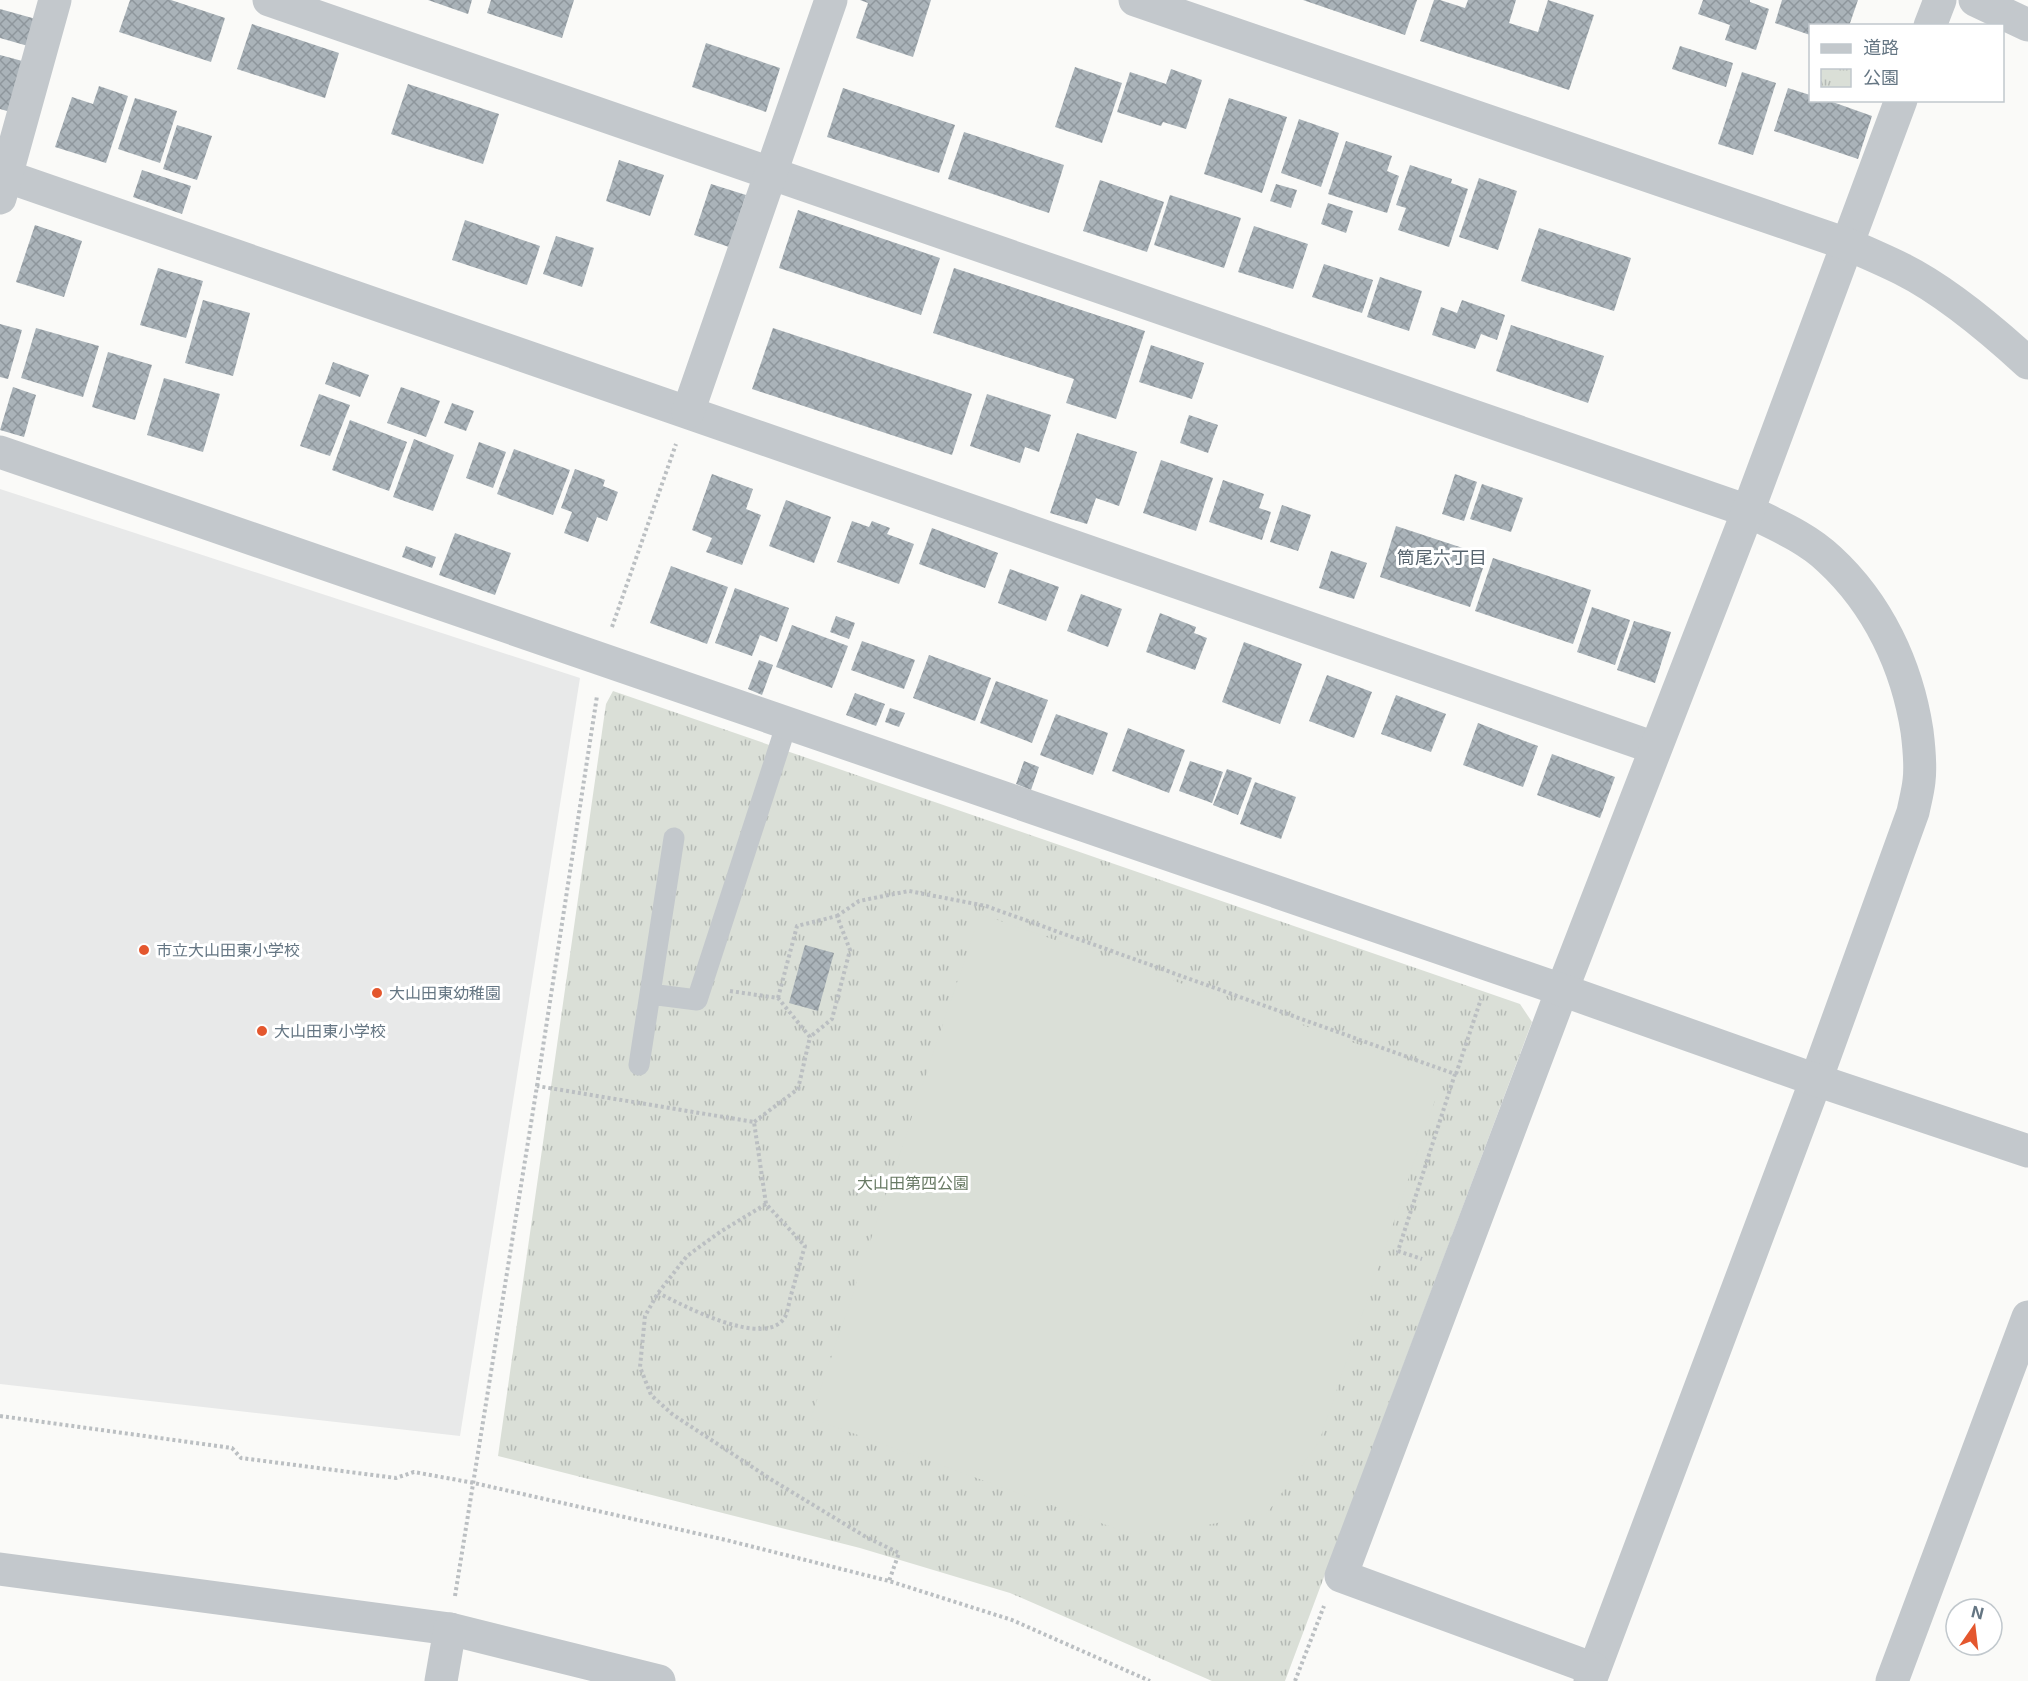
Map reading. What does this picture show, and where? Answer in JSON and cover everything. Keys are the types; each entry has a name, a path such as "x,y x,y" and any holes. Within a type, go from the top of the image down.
{"street":[{"path":"55,0 2,183 688,412 1655,748"},
{"path":"269,0 1748,511 1796,534 1829,559 1851,582 1877,618 1894,649 1906,680 1919,746 1919,779 1913,812 1816,1080 1592,1675 1341,1576 1562,990 1748,511 1900,102"},
{"path":"688,412 831,0"},
{"path":"1135,0 1847,244 1903,269 1939,292 1996,334 2028,363"},
{"path":"1931,24 1940,0"},
{"path":"1975,0 2028,25"},
{"path":"0,452 2028,1152"},
{"path":"1892,1681 2028,1317"},
{"path":"0,1569 450,1629 658,1681"},
{"path":"441,1681 450,1629"}],"lane":[{"path":"674,838 639,1065 650,994 697,1000 699,987 787,723"}],"path":[{"path":"610,635 688,412"},
{"path":"450,1629 597,692"},
{"path":"778,998 797,926 837,916 859,901 909,891 986,906 1455,1074"},
{"path":"537,1086 754,1122 798,1089 810,1037 832,1019 850,950 837,916"},
{"path":"699,987 778,998 810,1037"},
{"path":"1456,1271 1398,1251 1482,998"},
{"path":"658,1293 705,1316 728,1323 765,1329 777,1326 786,1316 805,1246 766,1204 754,1122"},
{"path":"766,1204 720,1232 687,1256 658,1293 645,1316 640,1366 651,1395 672,1414 772,1480 866,1537 899,1553 890,1581"},
{"path":"0,1416 232,1449 242,1458 396,1478 414,1472 474,1483 726,1540 890,1581 1012,1620 1150,1681"},
{"path":"1295,1681 1329,1593 1341,1576"}],"shaded area":[{"name":"大山田東小学校","path":"0,489 580,678 460,1436 0,1384"}],"green space":[{"name":"大山田第四公園","path":"613,691 1520,1004 1532,1022 1285,1681 1212,1681 1010,1593 860,1548 498,1456 606,704"},
{"path":"980,914 1444,1074 1319,1442 1267,1513 1182,1530 1131,1534 811,1418"}],"building":[{"path":"130,0 171,0 225,18 211,62 119,32"},
{"path":"428,0 472,0 468,14"},
{"path":"491,0 574,0 562,38 487,13"},
{"path":"860,0 931,0 913,57 856,38 868,3"},
{"path":"1303,0 1417,0 1405,35"},
{"path":"1434,0 1465,8 1468,0 1516,0 1509,23 1538,32 1548,0 1594,15 1569,90 1420,41"},
{"path":"1703,0 1750,0 1750,2 1769,9 1756,50 1725,40 1730,25 1698,14"},
{"path":"1782,0 1858,0 1850,24 1809,24 1809,35 1775,23"},
{"path":"0,9 43,21 35,48 0,38"},
{"path":"252,24 339,53 325,98 237,69"},
{"path":"706,43 780,68 766,112 692,87"},
{"path":"1680,46 1733,63 1726,87 1672,69"},
{"path":"0,55 26,62 14,113 0,109"},
{"path":"1075,67 1122,83 1102,143 1055,127"},
{"path":"1171,69 1202,80 1186,129 1163,122 1161,126 1117,112 1130,72 1166,84"},
{"path":"1742,72 1776,83 1753,155 1718,144"},
{"path":"408,84 499,114 483,164 391,134"},
{"path":"99,86 128,96 106,163 55,147 72,97 93,104"},
{"path":"843,88 955,125 939,173 827,137"},
{"path":"1788,88 1809,95 1809,102 1833,102 1872,116 1858,159 1774,131"},
{"path":"135,98 177,111 160,163 118,149"},
{"path":"1229,98 1287,117 1262,193 1204,174"},
{"path":"1299,119 1339,133 1321,187 1281,173"},
{"path":"177,125 212,136 197,180 163,169"},
{"path":"964,132 1064,165 1049,213 948,179"},
{"path":"1346,141 1392,156 1387,171 1399,176 1387,213 1328,194"},
{"path":"619,160 664,175 650,216 606,201"},
{"path":"1410,165 1452,179 1451,183 1468,189 1449,247 1398,230 1406,208 1396,205"},
{"path":"142,170 191,186 182,214 133,197"},
{"path":"1479,178 1517,191 1498,250 1459,237"},
{"path":"1100,180 1164,202 1147,252 1083,231"},
{"path":"711,184 746,195 729,247 694,235"},
{"path":"1276,184 1297,190 1291,208 1270,201"},
{"path":"1170,195 1241,218 1224,268 1154,245"},
{"path":"1328,203 1353,211 1346,233 1321,224"},
{"path":"798,210 940,258 921,315 779,268"},
{"path":"465,220 540,246 527,285 452,260"},
{"path":"35,225 82,241 64,297 16,282"},
{"path":"1254,226 1308,244 1293,289 1238,272"},
{"path":"1539,228 1631,258 1614,311 1521,281"},
{"path":"556,236 594,248 582,287 543,274"},
{"path":"1324,264 1373,280 1362,313 1312,297"},
{"path":"158,268 203,281 186,338 140,325"},
{"path":"954,268 1145,331 1116,419 1066,403 1074,379 933,333"},
{"path":"1380,277 1422,291 1409,331 1367,317"},
{"path":"203,300 250,313 233,376 185,363"},
{"path":"1462,300 1505,315 1497,340 1481,334 1475,349 1432,335 1441,307 1457,313"},
{"path":"0,324 22,330 8,379 0,377"},
{"path":"1511,325 1604,356 1588,403 1496,371"},
{"path":"36,328 99,346 83,397 21,378"},
{"path":"773,328 972,394 952,455 752,389"},
{"path":"1151,345 1204,363 1192,399 1139,382"},
{"path":"108,352 152,365 135,420 92,407"},
{"path":"333,362 369,375 360,397 325,384"},
{"path":"164,378 220,394 203,452 147,435"},
{"path":"13,387 36,395 24,437 0,430"},
{"path":"401,387 440,401 426,437 387,423"},
{"path":"319,394 350,405 330,456 300,446"},
{"path":"987,394 1051,415 1039,452 1025,447 1020,463 970,446"},
{"path":"452,403 474,411 466,431 444,423"},
{"path":"1189,415 1218,425 1208,453 1180,443"},
{"path":"350,420 407,442 389,491 332,470"},
{"path":"1077,433 1137,452 1119,506 1096,498 1087,524 1050,513"},
{"path":"414,439 454,455 433,511 393,497"},
{"path":"479,442 506,452 493,488 466,478"},
{"path":"514,449 570,470 553,515 497,494"},
{"path":"1161,460 1213,478 1196,531 1143,513"},
{"path":"575,469 605,480 603,486 618,492 607,521 597,517 588,542 564,533 572,512 561,508"},
{"path":"712,474 753,489 746,509 761,515 742,565 706,552 712,538 692,530"},
{"path":"1455,474 1477,482 1464,521 1442,514"},
{"path":"1223,480 1264,494 1259,508 1271,512 1262,540 1209,522"},
{"path":"1482,484 1523,498 1511,532 1470,519"},
{"path":"786,500 831,517 814,563 769,546"},
{"path":"1282,505 1311,515 1298,551 1270,542"},
{"path":"852,521 869,527 872,521 890,528 887,534 914,544 899,584 837,562"},
{"path":"1396,526 1487,556 1470,607 1380,577"},
{"path":"932,528 998,553 985,588 919,564"},
{"path":"455,533 511,553 495,595 439,575"},
{"path":"406,546 436,557 432,568 402,557"},
{"path":"1331,551 1367,563 1354,599 1319,588"},
{"path":"1493,558 1591,590 1573,644 1475,611"},
{"path":"671,566 728,587 707,644 650,623"},
{"path":"1010,569 1059,587 1046,621 998,603"},
{"path":"735,588 789,608 777,642 760,635 752,656 715,643"},
{"path":"1081,594 1122,609 1108,647 1067,631"},
{"path":"1592,607 1630,620 1615,665 1577,652"},
{"path":"1160,613 1196,627 1194,633 1207,638 1195,670 1146,652"},
{"path":"836,616 855,623 849,639 830,632"},
{"path":"1634,621 1671,632 1655,683 1617,670"},
{"path":"792,625 848,646 832,688 776,667"},
{"path":"862,641 915,660 904,689 851,670"},
{"path":"1244,642 1302,664 1280,724 1222,702"},
{"path":"929,655 991,678 975,721 913,698"},
{"path":"759,660 773,665 762,695 748,689"},
{"path":"1327,675 1372,692 1354,738 1309,721"},
{"path":"996,681 1048,700 1032,743 980,723"},
{"path":"855,693 885,704 876,726 846,715"},
{"path":"1396,695 1446,714 1431,752 1381,734"},
{"path":"890,708 905,713 899,727 885,722"},
{"path":"1056,714 1108,733 1093,775 1040,755"},
{"path":"1478,723 1538,746 1523,787 1463,765"},
{"path":"1128,728 1185,750 1169,793 1112,771"},
{"path":"1552,754 1615,777 1600,818 1537,795"},
{"path":"1024,761 1039,767 1031,790 1016,784"},
{"path":"1190,761 1223,772 1212,803 1179,791"},
{"path":"1227,769 1252,778 1238,815 1213,805"},
{"path":"1255,782 1296,797 1281,839 1240,824"},
{"path":"805,945 834,953 818,1011 789,1003"}],"place":[{"name":"市立大山田東小学校","path":"144,950"},
{"name":"大山田東幼稚園","path":"377,993"},
{"name":"大山田東小学校","path":"262,1031"}],"district":[{"name":"筒尾六丁目","path":"1442,558"}]}
